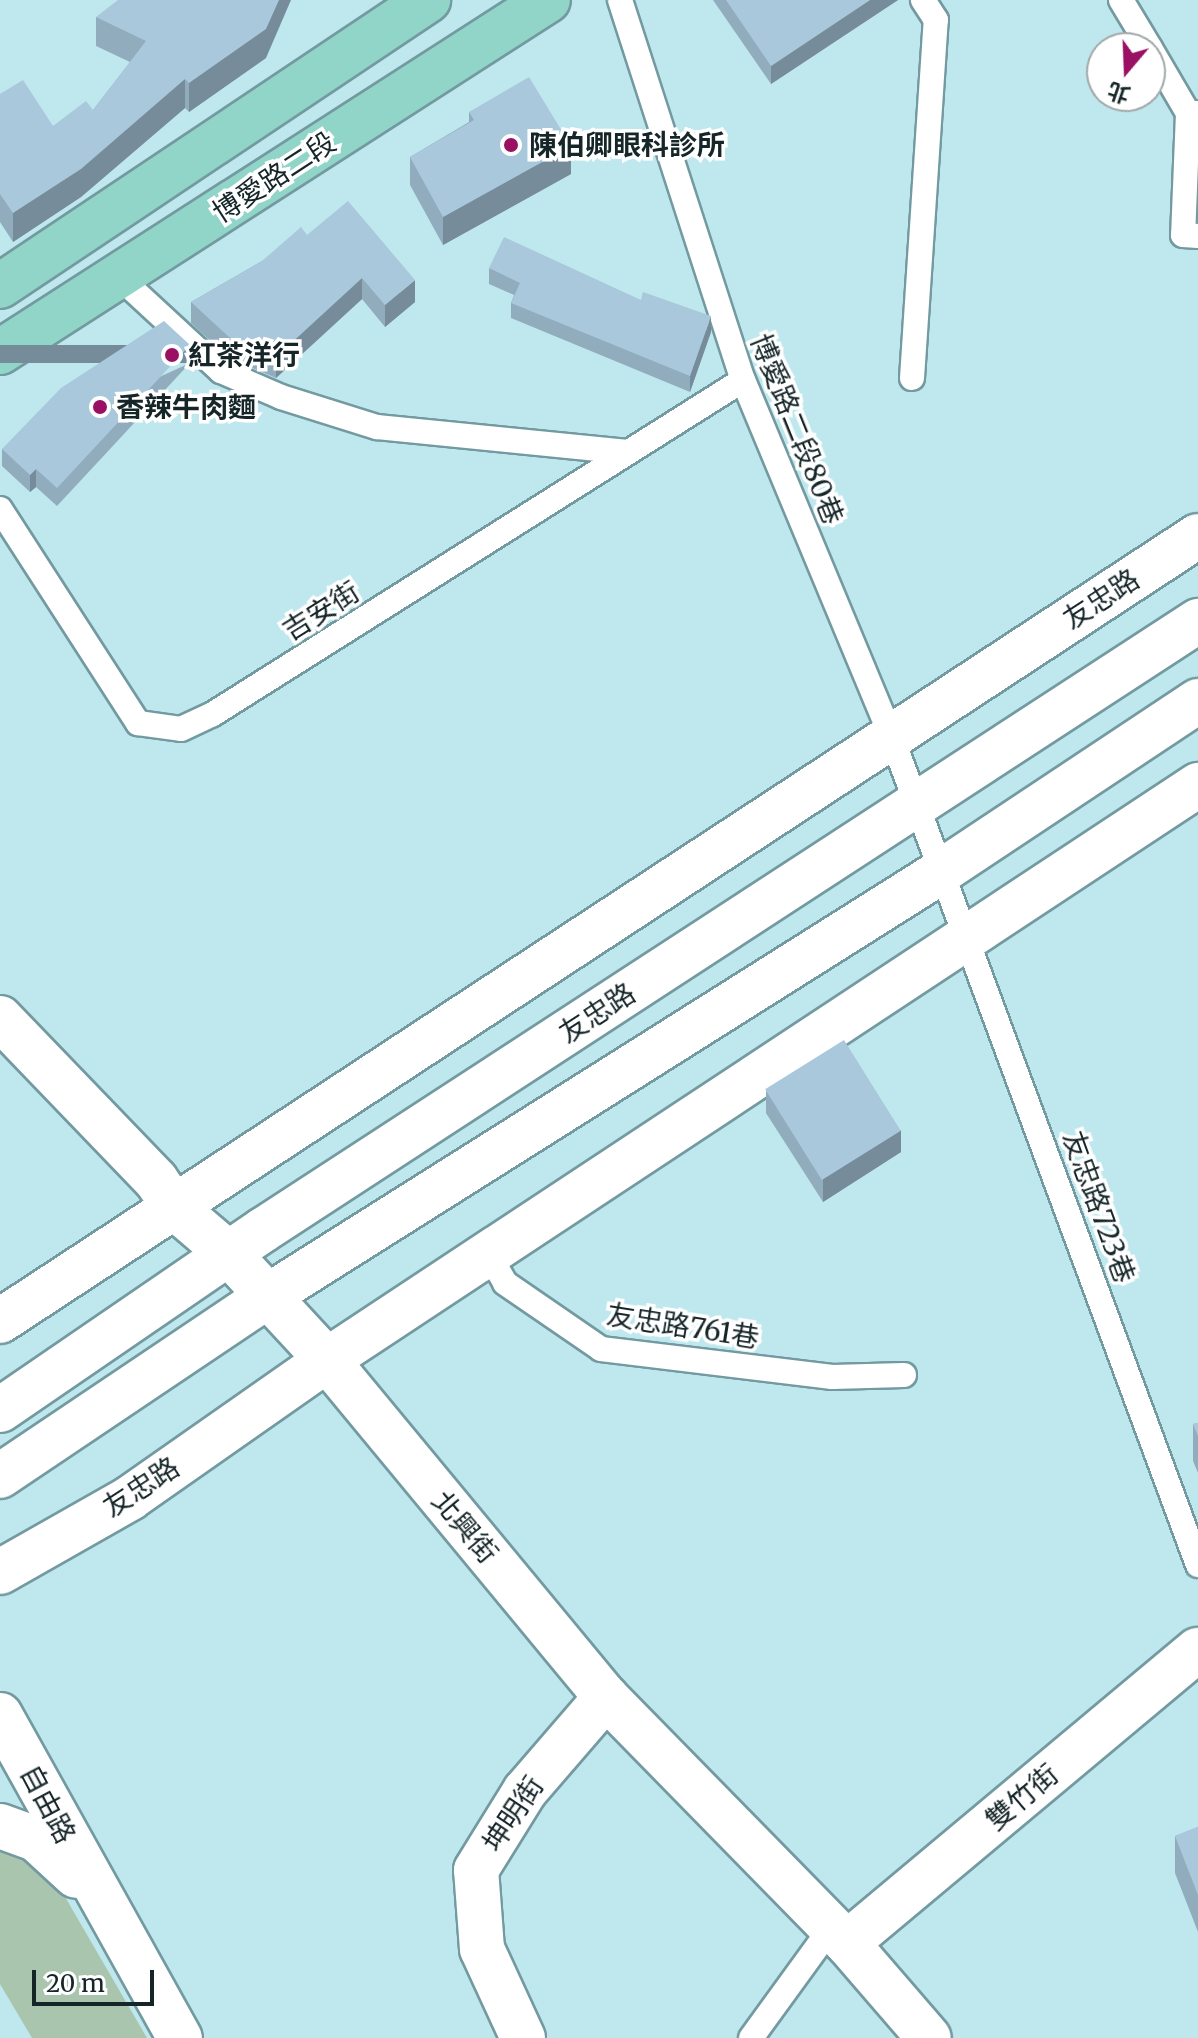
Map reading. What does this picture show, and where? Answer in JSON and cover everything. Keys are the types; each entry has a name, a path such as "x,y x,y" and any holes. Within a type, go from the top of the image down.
{"main road":[{"path":"0,286 428,0"},
{"name":"博愛路二段","path":"0,352 548,0"}],"street":[{"name":"友忠路","path":"0,1321 1198,536"},
{"name":"友忠路","path":"0,1410 228,1253 1198,621"},
{"path":"0,1476 268,1296 939,873 1198,701"},
{"name":"友忠路","path":"0,1572 130,1498 327,1360 1198,785"},
{"name":"北興街","path":"0,1018 156,1180 174,1207 228,1253 327,1360 606,1697 839,1935 929,2038"},
{"name":"雙竹街","path":"839,1935 1198,1650"},
{"name":"坤明街","path":"523,2038 482,1949 476,1870 525,1791 606,1697"},
{"name":"自由路","path":"0,1715 96,1894 180,2038"},
{"name":"自由路","path":"0,1826 36,1839 96,1894"}],"lane":[{"name":"博愛路二段80巷","path":"620,0 743,380 891,735 939,873"},
{"path":"912,378 936,20 923,0"},
{"path":"1121,0 1140,32"},
{"path":"1166,72 1193,113 1183,235 1198,236"},
{"path":"119,277 221,371 281,397 377,427 628,452"},
{"name":"吉安街","path":"0,509 138,723 181,729 213,714 743,380"},
{"name":"友忠路723巷","path":"939,873 986,984 1198,1565"},
{"name":"友忠路761巷","path":"488,1253 505,1283 601,1349 832,1377 904,1375"},
{"path":"751,2038 839,1935"}],"green space":[{"path":"0,1851 50,1871 147,2038 32,2038 0,1984"}],"building":[{"path":"118,0 279,0 266,29 189,83 185,79 81,169 13,213 0,194 0,94 23,80 53,126 86,101 93,110 146,41 96,17"},
{"path":"726,0 870,0 771,66"},
{"path":"529,77 571,146 443,217 410,157 474,120 469,112"},
{"path":"348,201 415,280 385,305 362,278 276,357 229,337 191,302 262,261 301,227 307,235"},
{"path":"504,237 641,300 643,292 711,316 690,376 511,303 520,283 489,268"},
{"path":"164,321 190,345 57,488 36,469 30,475 2,449 61,388"},
{"path":"844,1040 901,1131 822,1180 765,1089"},
{"path":"1198,1827 1198,1895 1175,1836"}],"place":[{"name":"陳伯卿眼科診所","path":"511,145"},
{"name":"紅茶洋行","path":"172,355"},
{"name":"香辣牛肉麵","path":"100,407"}]}
